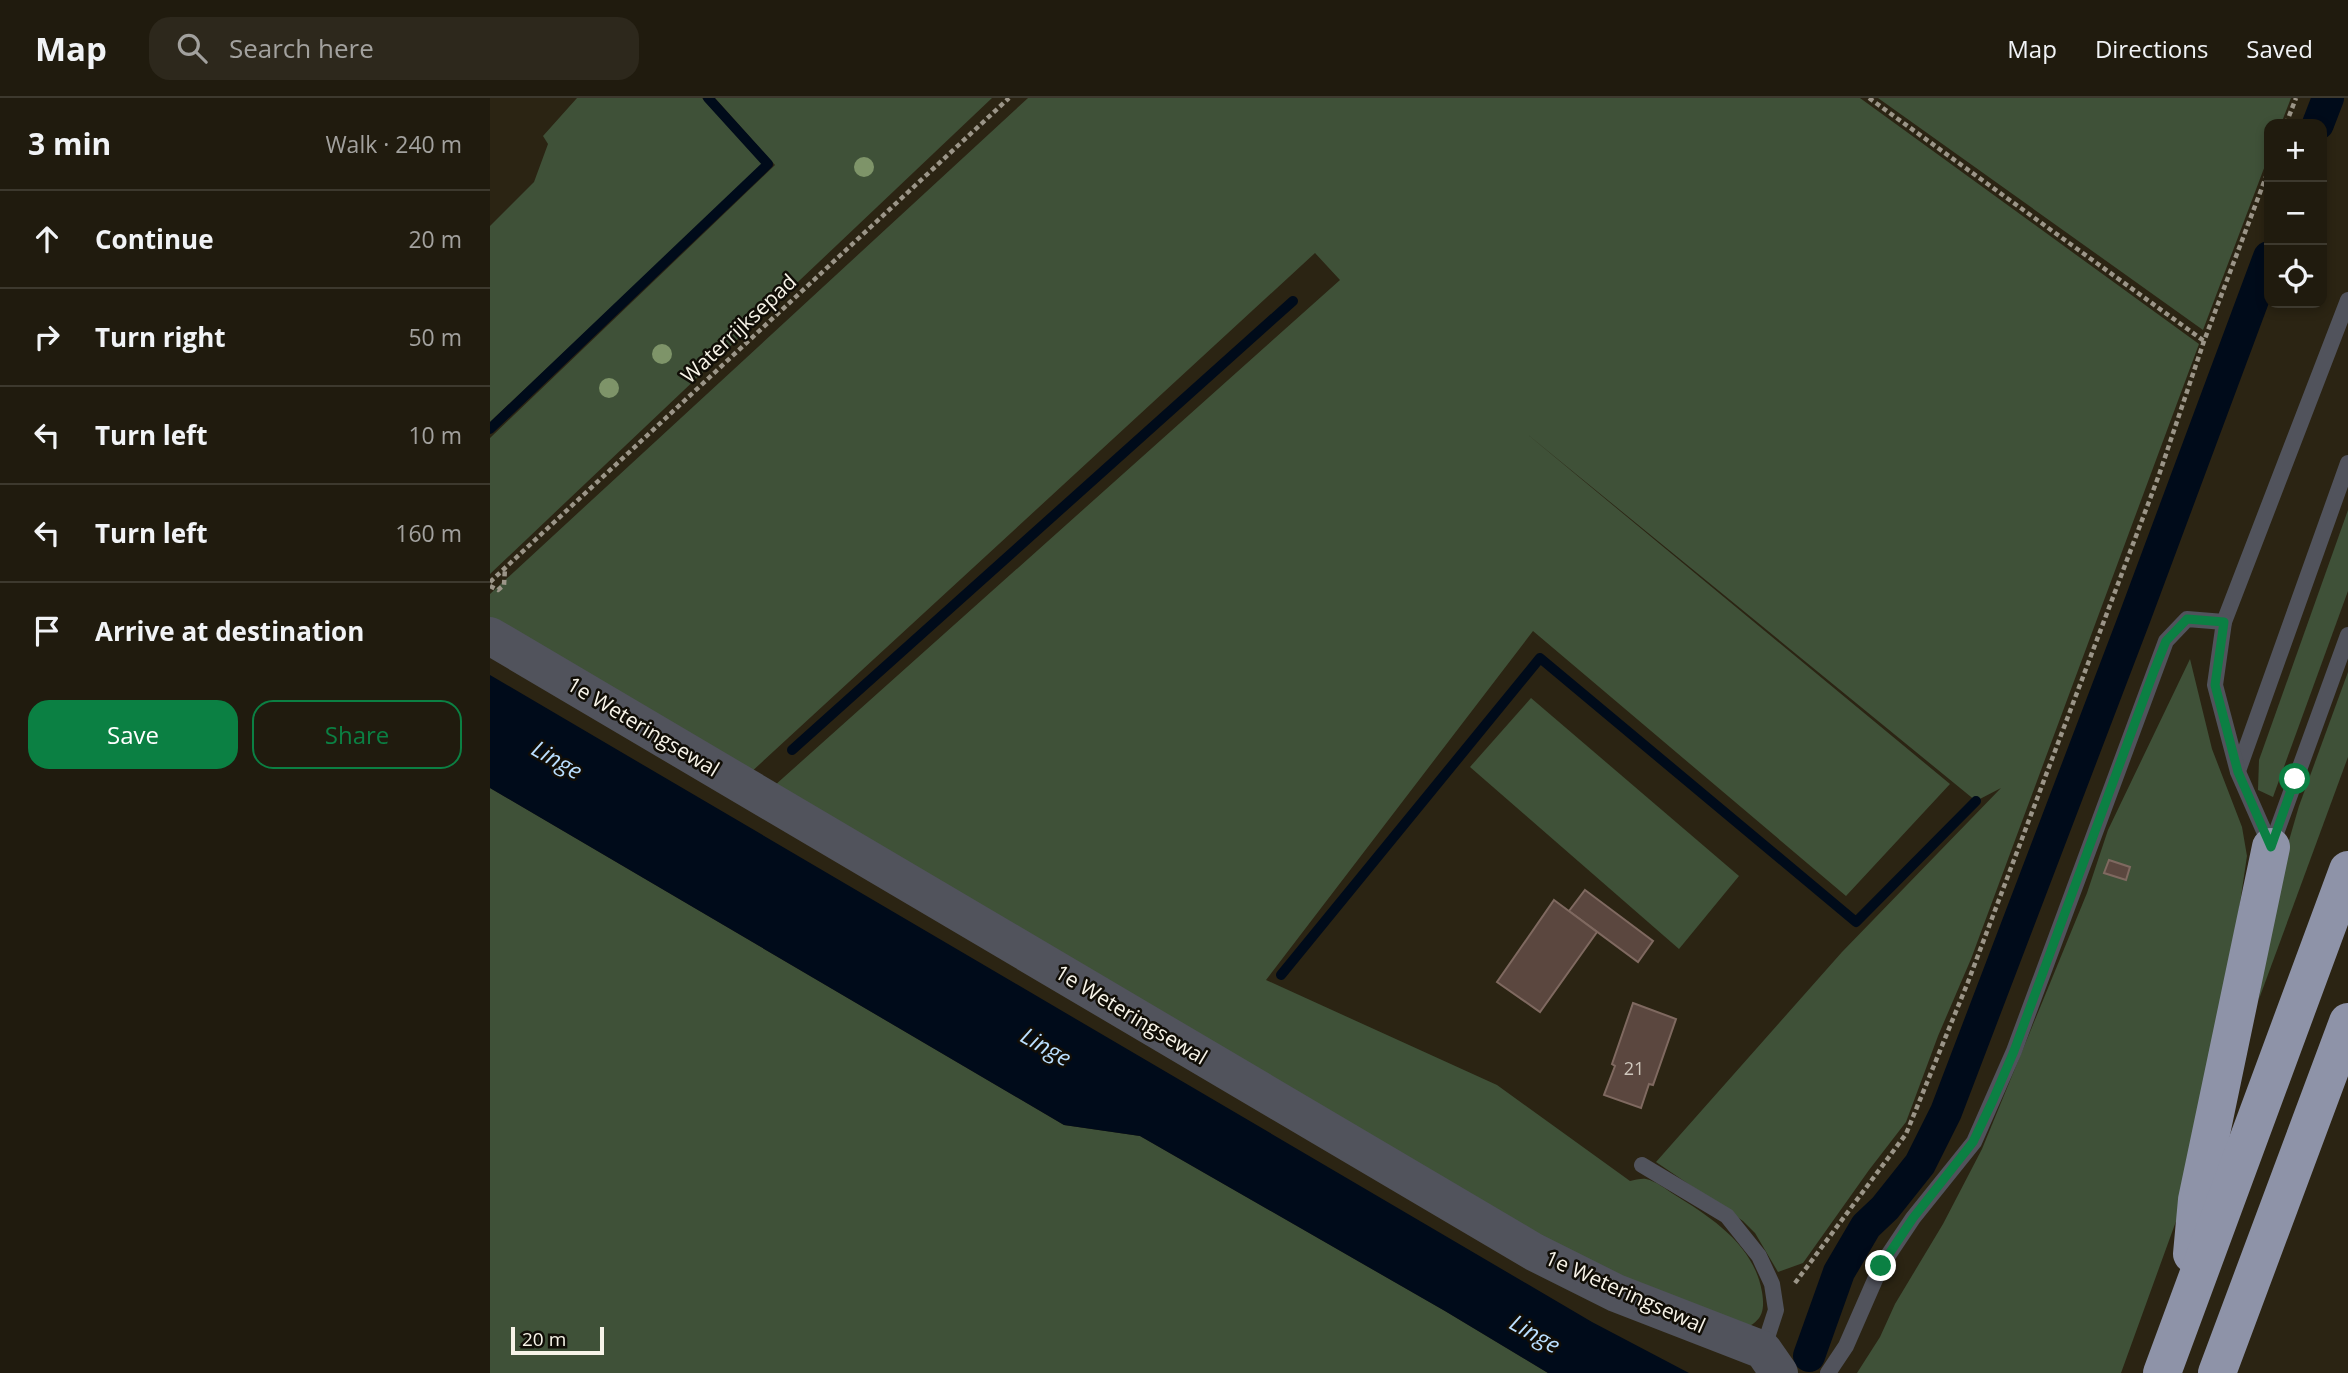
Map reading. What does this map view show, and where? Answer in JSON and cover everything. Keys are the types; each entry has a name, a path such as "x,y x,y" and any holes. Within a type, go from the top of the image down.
{"highway":[{"path":"2187,1306 2197,1200 2271,847"},
{"path":"2162,1373 2348,870"},
{"path":"2217,1373 2348,1022"}],"street":[{"name":"1e Weteringsewal","path":"490,636 1534,1252 1616,1293 1771,1361"}],"lane":[{"path":"2271,847 2238,772 2215,685 2224,622 2348,300"},
{"path":"2238,772 2348,463"},
{"path":"1828,1373 1846,1346 1881,1266 1913,1218 1978,1132 2014,1051 2166,641 2187,619 2224,622"},
{"path":"2271,847 2348,635"},
{"path":"1642,1165 1727,1216 1759,1256 1772,1284 1776,1310 1771,1361"}],"path":[{"name":"Waterrijksepad","path":"490,584 1009,98"},
{"path":"1869,98 2204,341"},
{"path":"2288,119 2296,98"},
{"path":"1776,1310 1906,1134 1973,969 2150,501 2204,341 2264,182"},
{"path":"490,584 498,590 504,585 505,568"}],"green space":[{"path":"577,98 702,98 763,164 490,422 490,226 534,182 548,144 543,136"},
{"path":"715,98 992,98 490,574 490,438 775,165"},
{"path":"1028,98 1860,98 2199,344 1971,959 1938,1036 1906,1122 1803,1263 1778,1272 1755,1233 1743,1221 1656,1162 1842,952 2001,788 1976,801 1516,425 1950,784 1846,896 1533,631 1266,980 1497,1085 1630,1181 1644,1179 1654,1182 1703,1213 1741,1247 1757,1275 1763,1307 1759,1318 1751,1325 1737,1332 1607,1278 774,786 1340,280 1315,253 748,775 490,623 490,594"},
{"path":"1878,98 2291,98 2283,119 2264,119 2264,168 2203,330"},
{"path":"2348,510 2348,591 2273,797 2258,790 2259,760"},
{"path":"2190,659 2212,749 2242,827 2247,856 2204,1144 2121,1373 1857,1373 1880,1337 1895,1304 1943,1224 1982,1149 2087,893 2108,830"},
{"path":"2348,672 2348,757 2259,999 2272,899 2299,806"},
{"path":"1531,698 1739,876 1679,949 1470,767"},
{"path":"490,788 1064,1125 1140,1136 1548,1373 490,1373"}],"water":[{"name":"Linge","path":"490,675 1592,1322 1689,1373 1548,1373 1140,1136 1064,1125 490,788"}],"building":[{"path":"2109,860 2130,867 2126,880 2104,873"},
{"path":"1585,890 1653,941 1638,962 1569,911"},
{"path":"1554,900 1597,932 1540,1012 1497,982"},
{"path":"1633,1003 1676,1019 1653,1085 1649,1084 1641,1108 1604,1095"}],"waterway":[{"path":"490,429 768,164 708,98"},
{"path":"2320,119 2328,98"},
{"path":"1809,1356 1839,1272 1866,1226 1885,1208 1920,1164 1946,1112 2264,270"},
{"path":"792,750 1293,301"},
{"path":"1281,975 1540,658 1856,922 1976,801"}],"route":[{"path":"1881,1266 1913,1218 1973,1142 2014,1051 2166,641 2187,619 2224,622 2215,685 2238,772 2271,847 2295,779"}]}
